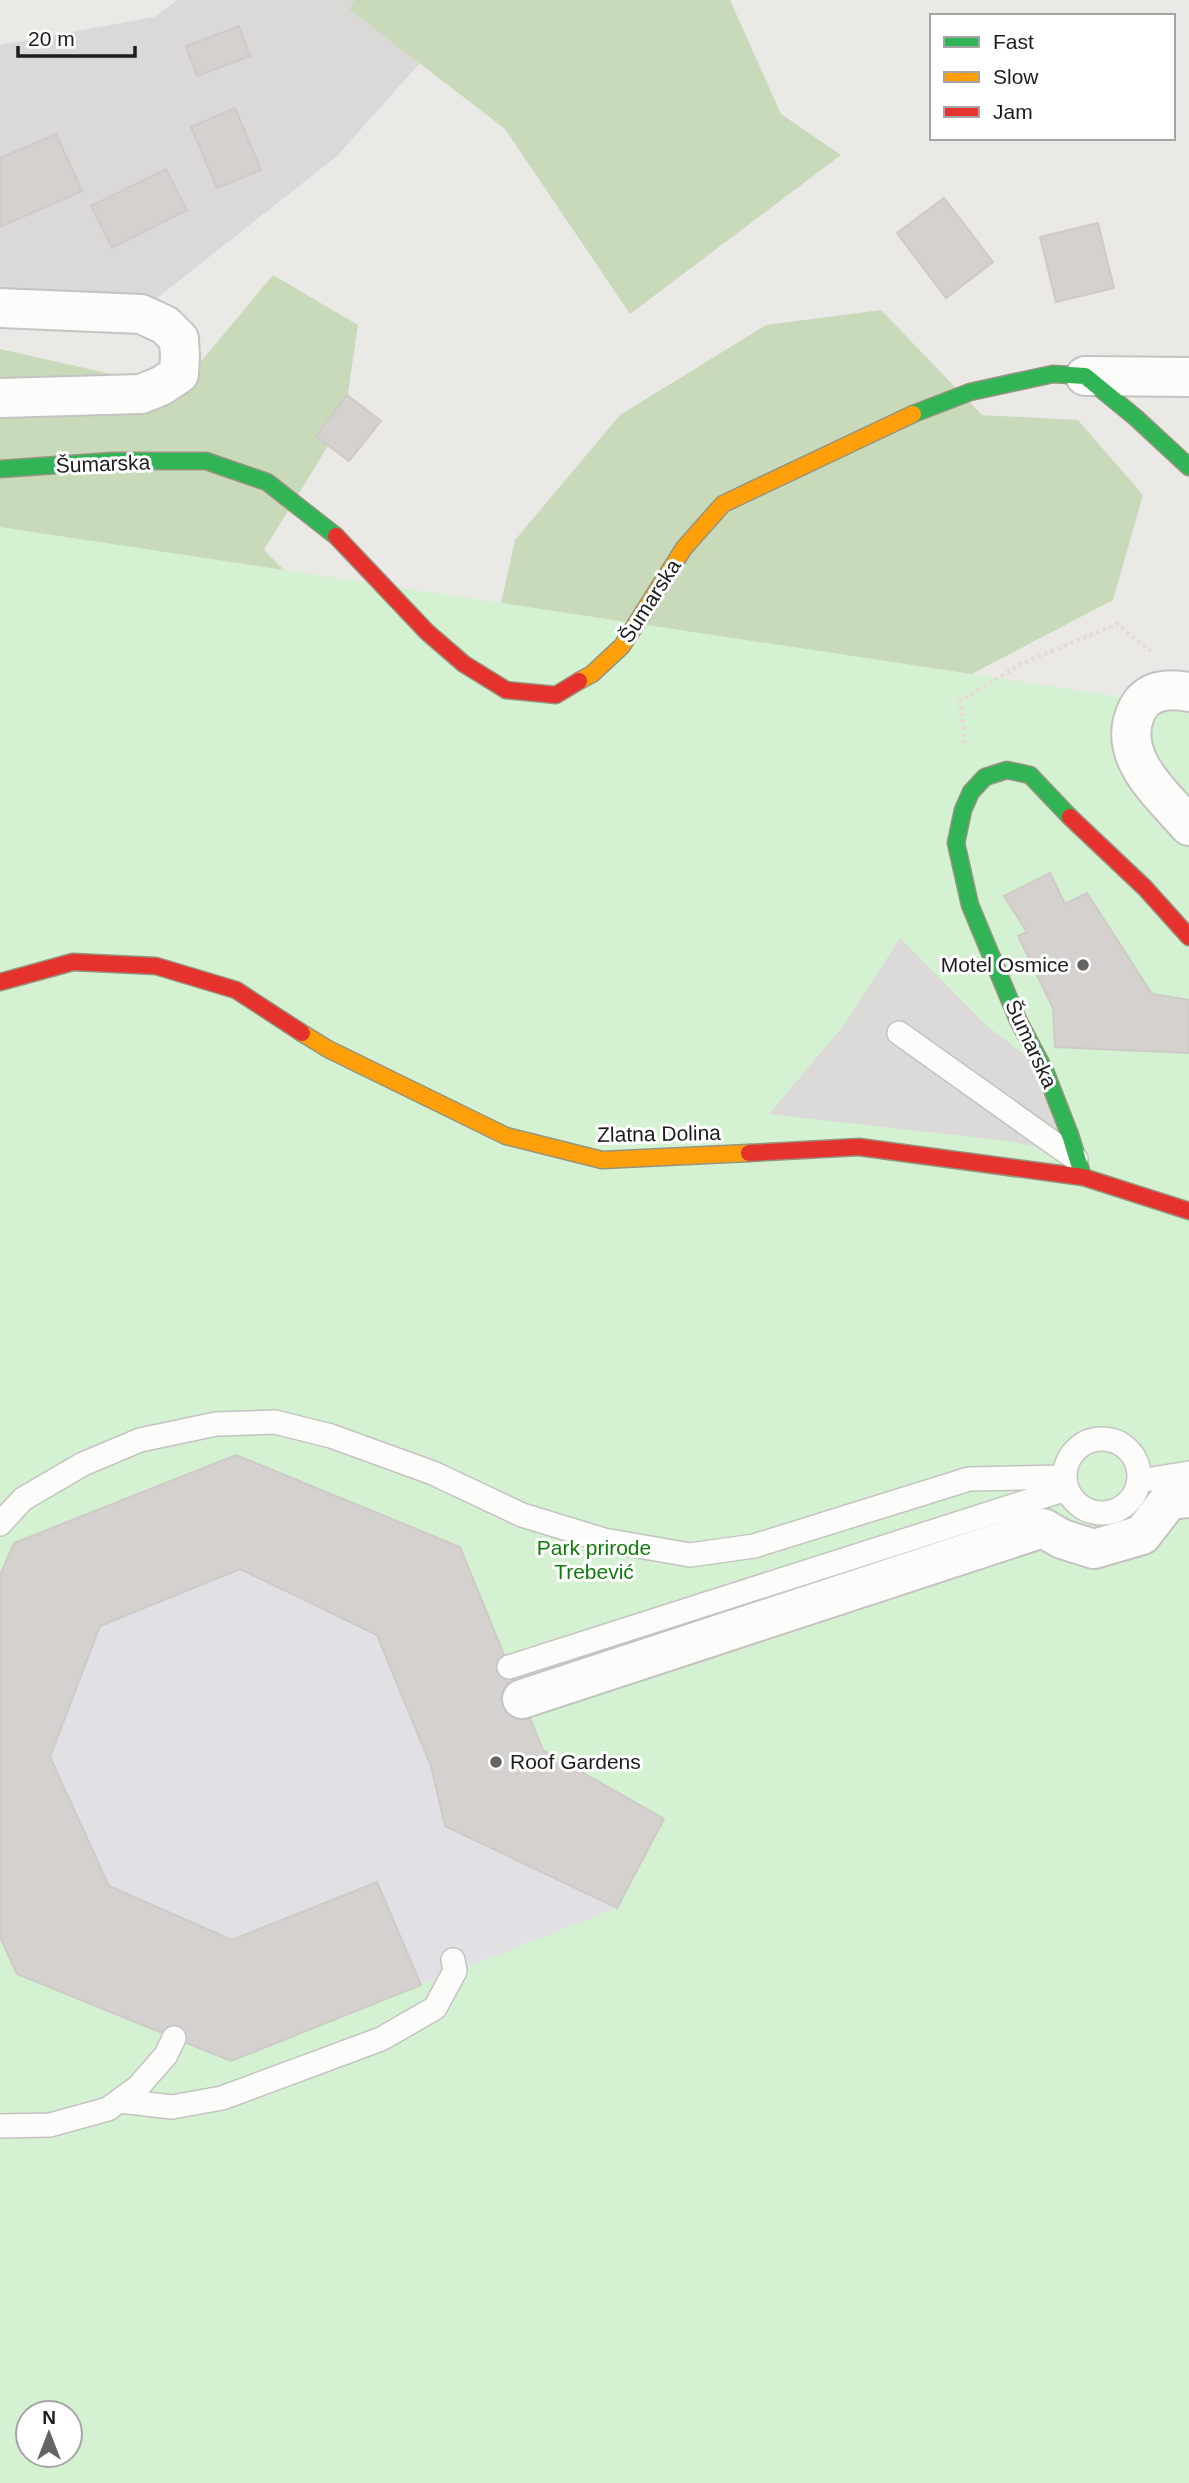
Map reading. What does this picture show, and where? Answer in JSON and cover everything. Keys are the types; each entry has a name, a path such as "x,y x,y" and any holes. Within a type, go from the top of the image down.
{"street":[{"path":"0,308 141,314 165,325 178,339 180,356 178,374 161,386 141,394 0,398"},
{"name":"Šumarska","path":"0,469 113,461 206,461 267,481 330,529 427,632 464,664 506,690 556,695 592,674 622,646 684,548 723,503 913,414 971,391 1053,374 1085,376"},
{"path":"1085,376 1189,377"},
{"path":"1085,376 1189,467"},
{"path":"1175,690 1141,702 1133,719 1130,738 1135,758 1145,775 1189,826"},
{"path":"971,792 985,777 1007,770 1030,775 1102,849 1145,888 1189,937"},
{"name":"Šumarska","path":"971,792 962,810 956,843 970,905 1018,1020 1045,1071 1081,1169"},
{"name":"Zlatna Dolina","path":"0,982 73,962 169,970 236,990 328,1049 506,1136 602,1160 859,1147 1081,1169 1189,1211"},
{"path":"515,1683 1043,1528 1062,1539 1094,1549 1142,1535 1169,1500 1189,1497"}],"lane":[{"path":"899,1033 1081,1169"},
{"path":"0,1524 23,1499 82,1464 140,1440 216,1424 275,1422 331,1436 433,1473 522,1516 604,1540 690,1555 754,1546 969,1479 1065,1483"},
{"path":"1103,1438 1126,1447 1139,1468 1139,1480 1136,1492 1128,1503 1106,1514 1094,1513 1073,1500 1065,1483 1066,1465 1071,1454 1080,1446 1103,1438"},
{"path":"1139,1480 1189,1473"},
{"path":"515,1683 1065,1483"},
{"path":"120,2101 172,2107 222,2098 380,2039 435,2008 455,1971 453,1960"},
{"path":"0,2126 50,2125 108,2109 138,2087 166,2055 174,2038"}],"path":[{"path":"971,792 960,701 1021,664 1117,624 1156,655 1175,690"}],"shaded area":[{"path":"177,0 476,0 337,156 128,321 0,308 0,45 154,17"},
{"path":"900,938 986,1025 1045,1071 1076,1154 1007,1141 769,1114 844,1025"},
{"path":"240,1569 377,1635 431,1766 445,1826 617,1908 421,1985 377,1882 232,1940 109,1886 50,1757 100,1626"}],"green space":[{"path":"355,0 730,0 781,114 841,155 630,314 505,129 349,9"},
{"path":"273,275 358,325 344,420 264,550 344,630 494,635 515,540 620,415 766,325 881,310 982,415 1078,420 1143,495 1113,600 922,700 0,823 0,349 178,389"},
{"name":"Park prirode Trebević","path":"0,527 1189,707 1189,2483 0,2483"}],"building":[{"path":"239,26 250,56 197,76 186,46"},
{"path":"235,108 261,170 217,188 191,127"},
{"path":"56,134 82,191 0,227 0,158"},
{"path":"166,169 187,210 112,248 91,206"},
{"path":"944,198 993,262 946,298 897,233"},
{"path":"1098,223 1114,288 1056,302 1040,237"},
{"path":"347,395 381,421 349,461 316,436"},
{"name":"Motel Osmice","path":"1050,873 1065,904 1087,893 1152,994 1189,1000 1189,1053 1055,1047 1053,1008 1018,936 1027,932 1004,896"},
{"name":"Roof Gardens","path":"236,1455 460,1547 543,1750 664,1819 617,1908 445,1826 431,1766 377,1635 240,1569 100,1626 50,1757 109,1886 232,1940 377,1882 421,1985 231,2061 17,1974 0,1937 0,1575 14,1543"}],"traffic: fast":[{"path":"913,414 970,392 1053,374 1085,376 1189,467"},
{"path":"0,469 113,461 206,461 267,482 336,536"},
{"path":"1070,817 1030,775 1007,770 985,777 971,792 963,810 956,843 970,905 1018,1020 1045,1071 1083,1177"}],"traffic: slow":[{"path":"579,681 592,674 622,646 684,548 723,504 913,414"},
{"path":"302,1033 328,1049 506,1136 602,1160 749,1153"}],"traffic: jam":[{"path":"336,536 427,632 464,664 506,690 556,695 579,681"},
{"path":"1070,817 1145,888 1189,937"},
{"path":"0,982 73,962 156,966 236,990 302,1033"},
{"path":"749,1153 859,1147 1083,1177 1189,1211"}],"place":[{"name":"Motel Osmice","path":"1083,965"},
{"name":"Roof Gardens","path":"496,1762"}]}
